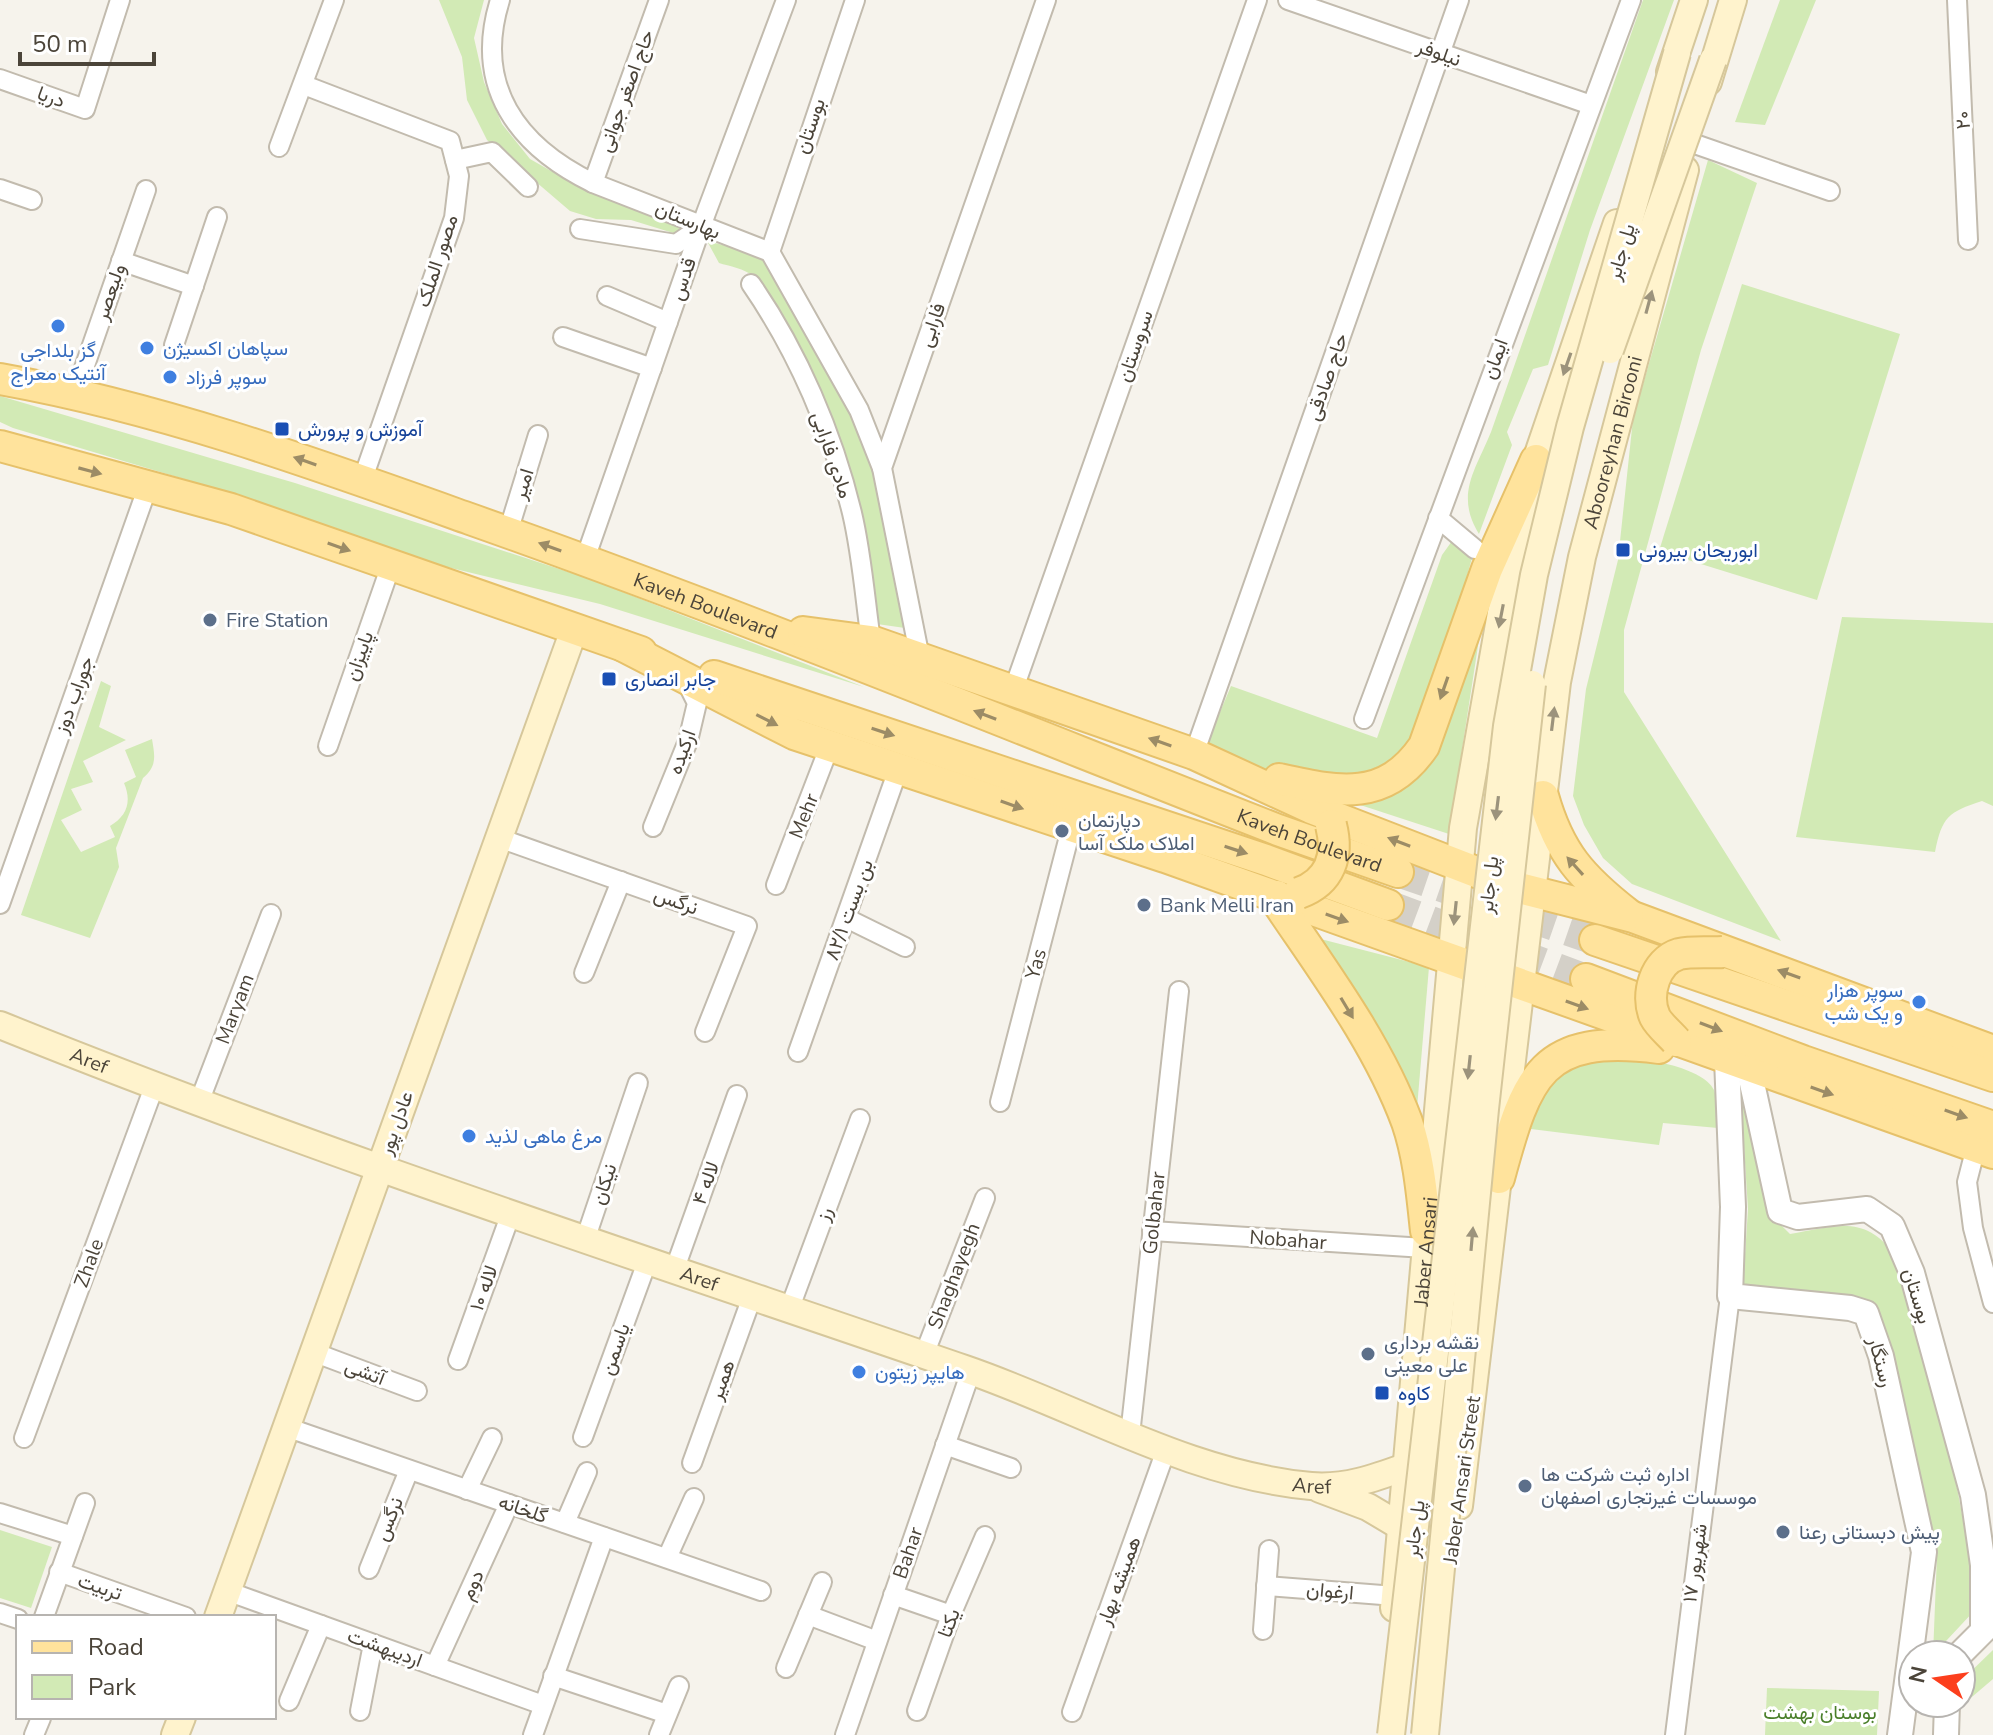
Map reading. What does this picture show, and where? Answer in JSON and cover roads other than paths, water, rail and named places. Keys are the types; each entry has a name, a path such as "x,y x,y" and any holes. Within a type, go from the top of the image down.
{"main road":[{"path":"1232,770 1337,791 1366,789 1410,766 1424,746 1487,569 1536,460 1694,0"},
{"name":"Abooreyhan Birooni","path":"1521,985 1557,682 1582,557 1713,60 1736,4"},
{"name":"پل جابر","path":"1389,1735 1507,726 1534,575 1570,427 1677,53"},
{"name":"پل جابر","path":"1426,1735 1514,833 1526,726 1550,576 1585,432 1614,337 1713,60"},
{"name":"Kaveh Boulevard","path":"0,379 75,394 251,442 585,559 1278,830 1398,872"},
{"name":"Kaveh Boulevard","path":"5,446 231,509 574,630 1266,860 1388,905"},
{"path":"1460,866 1501,613 1536,460"},
{"path":"754,625 871,641 1194,754 1232,770 1321,817 1532,893 1633,917 1993,1051"},
{"name":"عادل پور","path":"219,1615 574,630"},
{"path":"623,646 794,734 1286,895 1451,960 1729,1060 1987,1142"},
{"path":"1543,796 1553,832 1567,858 1633,917"},
{"path":"1286,895 1313,888 1333,865 1336,844 1321,817"},
{"name":"Jaber Ansari","path":"1389,1735 1400,1526 1460,866"},
{"path":"1286,895 1406,1121 1418,1164 1425,1239"},
{"path":"1595,940 1993,1076"},
{"path":"1676,1041 1655,1017 1652,998 1655,977 1663,962 1680,954 1723,952"},
{"path":"1586,979 1803,1061 1987,1142"},
{"name":"Jaber Ansari Street","path":"1426,1735 1499,1178 1521,985"},
{"name":"Aref","path":"0,1025 198,1105 510,1216 971,1371 1166,1450 1231,1470 1313,1486 1364,1482 1405,1467"},
{"path":"1499,1178 1528,1086 1551,1064 1579,1047 1614,1043 1729,1060"},
{"path":"1313,1486 1368,1507 1400,1526"}],"street":[{"name":"دریا","path":"0,79 85,109 120,0"},
{"path":"279,147 334,0"},
{"name":"بهارستان","path":"500,0 492,26 491,67 508,110 533,145 593,183 770,252"},
{"name":"حاج اصغر جوانی","path":"593,183 659,0"},
{"name":"قدس","path":"585,559 701,227 786,0"},
{"name":"بوستان","path":"770,252 855,0"},
{"name":"فارابی","path":"882,468 1046,0"},
{"name":"سروستان","path":"1013,691 1257,0"},
{"name":"نیلوفر","path":"1288,0 1591,105"},
{"name":"حاج صادقی","path":"1194,754 1459,0"},
{"name":"ایمان","path":"1364,719 1631,0"},
{"name":"۲۰","path":"1957,0 1968,240"},
{"path":"304,85 450,141 455,160 492,152 528,187"},
{"path":"1692,143 1830,191"},
{"name":"مصور الملک","path":"362,481 454,218 459,176 455,160"},
{"path":"0,189 32,200"},
{"name":"ولیعصر","path":"75,394 146,190"},
{"path":"174,345 217,217"},
{"path":"580,229 676,244 701,227"},
{"path":"770,252 859,410 882,468 920,658"},
{"path":"121,261 194,286"},
{"name":"مادی فارابی","path":"751,284 776,324 820,415 835,456 852,515 871,641"},
{"path":"607,296 668,322"},
{"path":"563,337 652,368"},
{"name":"امیر","path":"508,532 538,435"},
{"name":"جوراب دوز","path":"0,904 148,486"},
{"path":"1438,518 1475,549"},
{"name":"پاییزان","path":"328,746 391,565"},
{"name":"ارکیده","path":"653,827 688,741 697,703 684,678"},
{"name":"Mehr","path":"776,885 830,745"},
{"name":"بن بست ۸۲/۱","path":"798,1052 899,767"},
{"name":"Yas","path":"1000,1102 1072,825"},
{"name":"نرگس","path":"499,838 747,926 705,1032"},
{"path":"584,973 621,881"},
{"name":"Maryam","path":"198,1105 271,914"},
{"path":"846,918 905,947"},
{"name":"Golbahar","path":"1130,1435 1179,991"},
{"path":"1729,1060 1733,1207 1730,1296"},
{"name":"بوستان","path":"1729,1060 1780,1211 1798,1217 1867,1209 1892,1226 1912,1273 1973,1495 1988,1626"},
{"name":"نیکان","path":"585,1240 638,1083"},
{"name":"Zhale","path":"24,1438 154,1087"},
{"name":"لاله ۴","path":"674,1271 737,1095"},
{"name":"رز","path":"789,1310 860,1119"},
{"path":"1987,1142 1967,1182 1973,1228 1993,1303"},
{"name":"Shaghayegh","path":"924,1355 985,1198"},
{"name":"لاله ۱۰","path":"458,1360 510,1216"},
{"name":"Nobahar","path":"1152,1231 1425,1239"},
{"name":"یاسمن","path":"583,1437 647,1262"},
{"name":"رستگار","path":"1730,1296 1850,1308 1866,1313 1881,1356 1924,1552 1914,1639"},
{"name":"۱۷ شهریور","path":"1675,1735 1730,1296"},
{"name":"همیر","path":"692,1463 752,1297"},
{"name":"آتشی","path":"313,1352 417,1391"},
{"name":"Bahar","path":"845,1735 971,1371"},
{"name":"گلخانه","path":"286,1427 761,1591"},
{"path":"467,1490 492,1438"},
{"path":"945,1445 1011,1468"},
{"name":"همیشه بهار","path":"1072,1712 1166,1450"},
{"name":"نرگس","path":"369,1569 409,1470"},
{"path":"565,1523 587,1472"},
{"path":"667,1558 694,1498"},
{"path":"45,1615 85,1503"},
{"name":"دوم","path":"435,1666 509,1504"},
{"path":"0,1513 73,1536"},
{"name":"یکتا","path":"917,1711 951,1615 985,1536"},
{"path":"533,1735 604,1537"},
{"path":"1263,1630 1269,1550"},
{"name":"تربیت","path":"59,1572 180,1615"},
{"path":"786,1668 822,1582"},
{"name":"ارغوان","path":"1266,1586 1395,1596"},
{"name":"اردیبهشت","path":"227,1591 543,1705"},
{"path":"893,1595 951,1615"},
{"path":"808,1615 877,1641"},
{"path":"289,1701 321,1625"},
{"path":"360,1711 373,1644"},
{"path":"553,1676 667,1714"},
{"path":"659,1735 679,1686"}],"tunnel":[{"path":"1398,872 1595,940"},
{"path":"1388,905 1586,979"}],"place":[{"name":"گز بلداجی آنتیک معراج","path":"58,326"},
{"name":"سپاهان اکسیژن","path":"147,348"},
{"name":"سوپر فرزاد","path":"170,377"},
{"name":"آموزش و پرورش","path":"282,429"},
{"name":"ابوریحان بیرونی","path":"1623,550"},
{"name":"Fire Station","path":"210,620"},
{"name":"جابر انصاری","path":"609,679"},
{"name":"دپارتمان املاک ملک آسا","path":"1062,831"},
{"name":"Bank Melli Iran","path":"1144,905"},
{"name":"سوپر هزار و یک شب","path":"1919,1002"},
{"name":"مرغ ماهی لذید","path":"469,1136"},
{"name":"نقشه برداری علی معینی","path":"1368,1354"},
{"name":"هایپر زیتون","path":"859,1372"},
{"name":"کاوه","path":"1382,1393"},
{"name":"اداره ثبت شرکت ها موسسات غیرتجاری اصفهان","path":"1525,1486"},
{"name":"پیش دبستانی رعنا","path":"1783,1532"}],"park label":[{"name":"بوستان بهشت","path":"1820,1712"}]}
